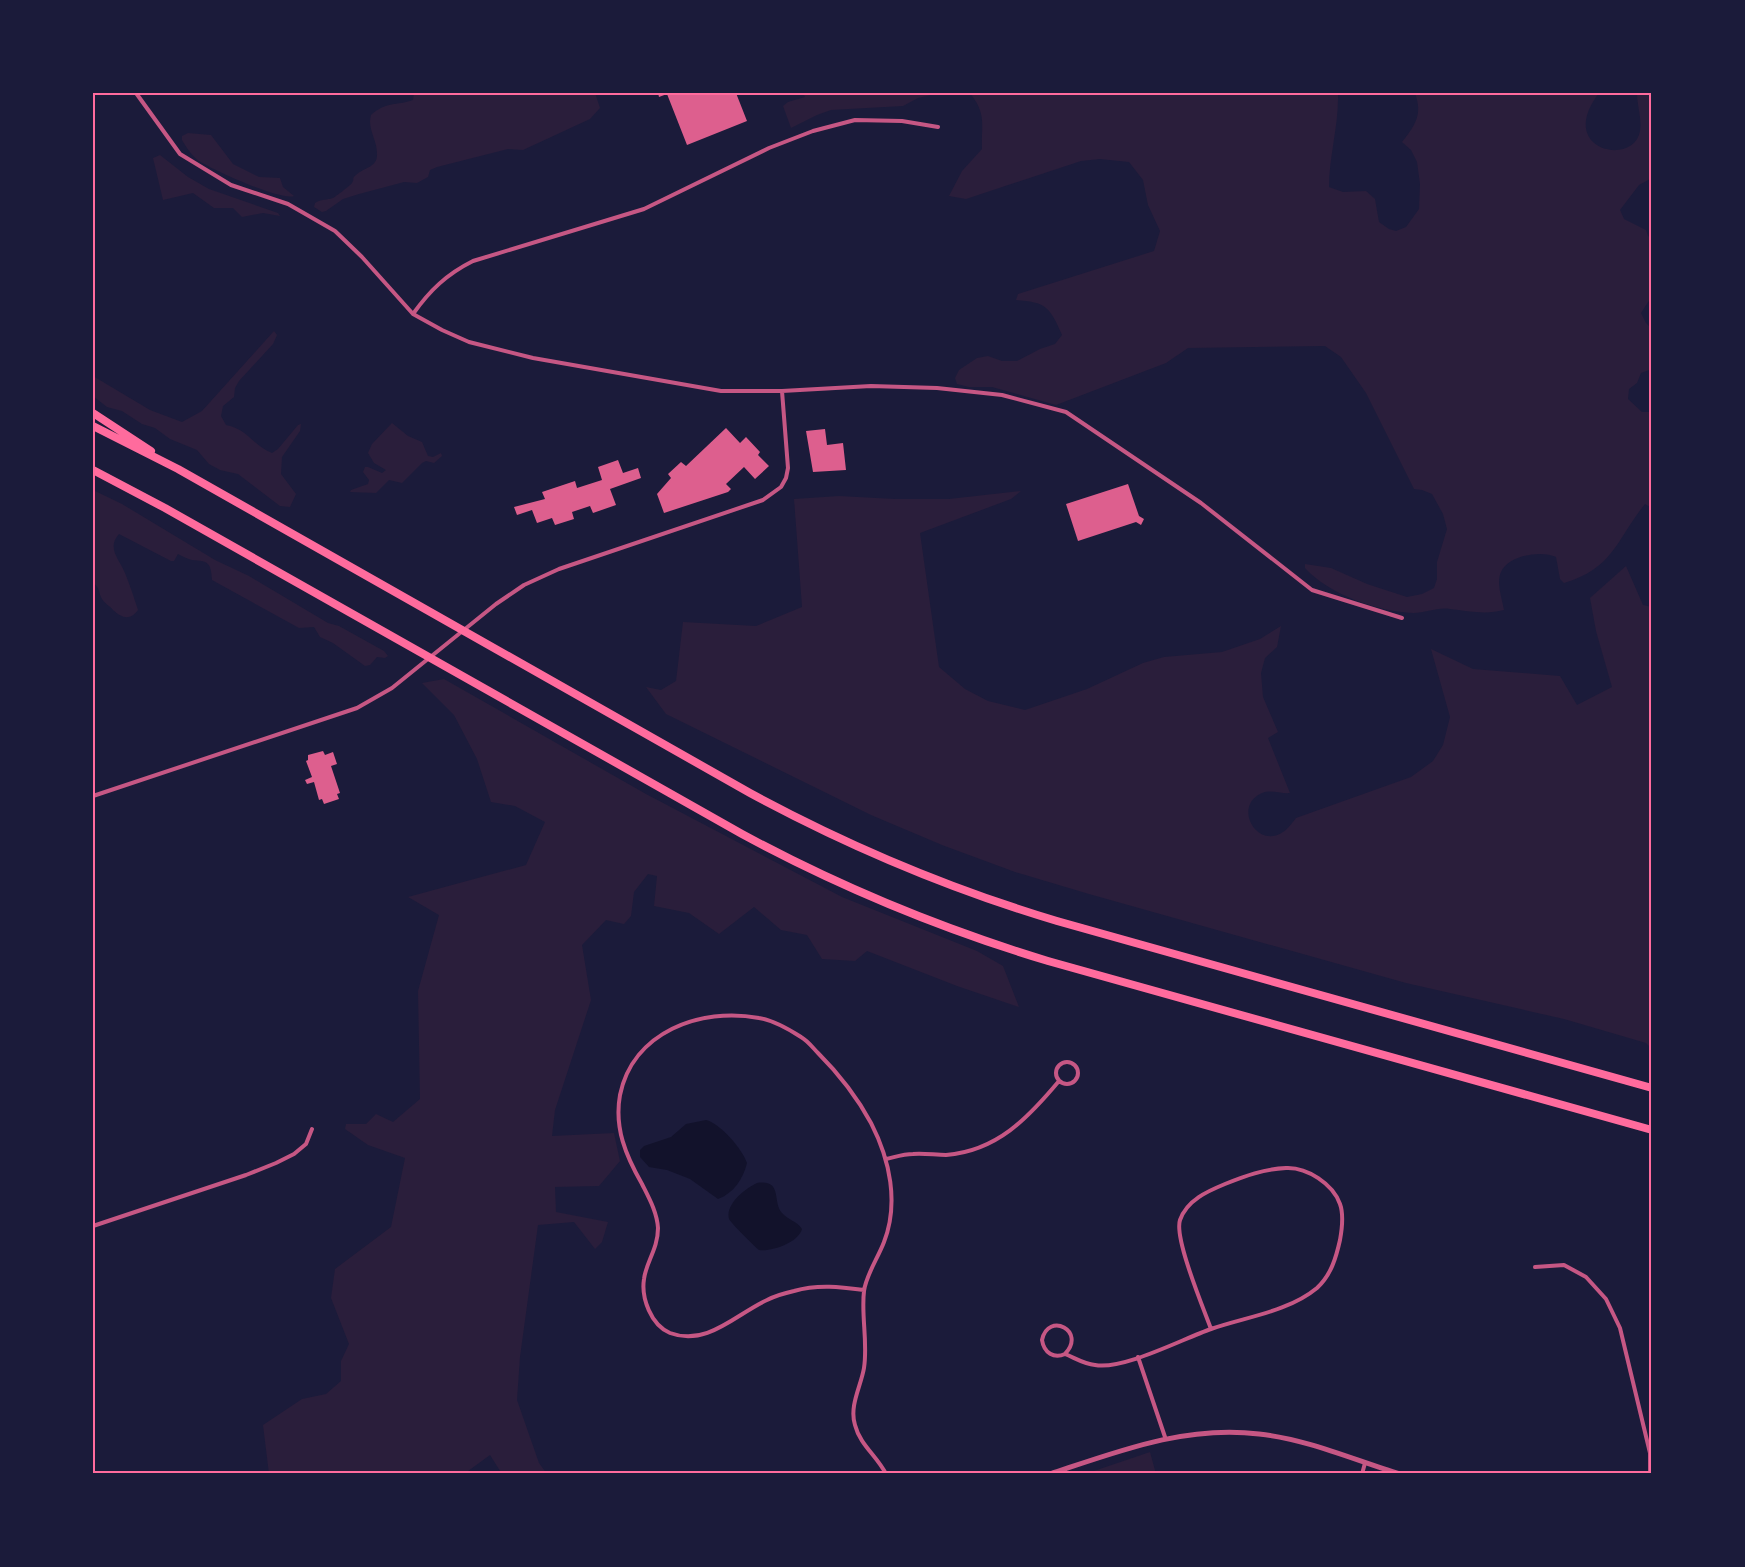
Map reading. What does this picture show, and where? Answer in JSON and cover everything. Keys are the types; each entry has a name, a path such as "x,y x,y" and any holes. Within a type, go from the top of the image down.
{"highway":[{"path":"93,413 145,446 166,463"},
{"path":"93,426 166,463 750,793 827,833 895,864 978,896 1057,921 1652,1088"},
{"path":"93,470 165,508 751,839 881,901 966,934 1026,954 1652,1130"}],"street":[{"path":"136,93 180,154 231,185 288,204 335,231 362,257 413,314 469,342 532,358 721,391 782,391 871,386 937,388 1002,395 1065,412 1201,503 1312,590 1402,618"},
{"path":"413,314 424,298 453,271 473,261 644,208 769,148 813,131 855,120 902,121 938,127"},
{"path":"93,796 348,712 378,697 520,587 547,574 754,504 776,492 784,482 789,464 782,391"},
{"path":"864,1290 828,1286 797,1290 766,1300 718,1329 694,1337 669,1332 652,1318 644,1299 644,1277 654,1253 658,1227 653,1205 624,1147 618,1122 620,1094 632,1064 654,1039 684,1022 722,1015 761,1018 803,1038 842,1077 871,1123 889,1167 891,1207 886,1238 864,1290 866,1331 864,1367 854,1405 854,1422 861,1441 886,1474"},
{"path":"1066,1062 1075,1066 1078,1075 1074,1082 1064,1084 1059,1081 1056,1074 1060,1066 1066,1062"},
{"path":"886,1159 912,1154 945,1155 973,1151 1004,1136 1033,1112 1059,1081"},
{"path":"93,1226 276,1163 294,1154 306,1144 312,1129"},
{"path":"1065,1353 1072,1344 1068,1331 1059,1326 1050,1328 1042,1340 1045,1350 1055,1356 1065,1353 1097,1366 1115,1364 1138,1357 1211,1329 1291,1304 1317,1287 1334,1265 1343,1227 1340,1204 1330,1187 1310,1174 1289,1168 1254,1173 1205,1192 1191,1204 1180,1220 1180,1237 1211,1329"},
{"path":"1535,1267 1564,1265 1586,1277 1606,1299 1620,1328 1650,1453 1650,1474"},
{"path":"1138,1357 1165,1437"},
{"path":"1050,1474 1165,1437 1218,1432 1281,1437 1400,1474"},
{"path":"1362,1474 1365,1463"}],"shaded area":[{"path":"414,93 595,93 600,108 590,119 523,150 508,149 437,167 430,170 428,177 417,183 404,182 359,194 343,199 326,211 322,212 314,207 315,203 333,198 340,193 351,184 359,172 375,162 377,148 370,125 371,115 387,106 413,100"},
{"path":"803,93 940,93 918,98 903,106 831,110 791,128 783,106 788,102 805,97"},
{"path":"970,93 1338,93 1329,187 1343,192 1366,191 1375,199 1379,222 1396,231 1406,227 1419,209 1420,184 1417,162 1411,150 1402,142 1411,130 1418,114 1415,93 1599,93 1588,113 1586,128 1591,140 1601,147 1613,150 1625,148 1635,142 1640,131 1637,93 1652,93 1652,178 1639,185 1620,210 1624,219 1646,230 1648,236 1652,238 1652,296 1641,313 1652,329 1652,369 1641,373 1637,383 1629,389 1628,399 1642,412 1652,412 1652,519 1650,507 1645,504 1604,561 1581,577 1564,583 1560,579 1556,557 1534,554 1511,562 1505,566 1500,576 1499,586 1504,610 1484,612 1436,609 1413,613 1400,612 1355,600 1327,586 1305,568 1305,564 1331,568 1367,584 1407,597 1422,594 1434,588 1437,579 1437,562 1447,529 1443,514 1432,494 1414,489 1366,393 1341,357 1325,346 1188,348 1166,363 1056,405 992,387 969,387 957,384 955,378 959,370 977,358 988,356 1002,361 1017,361 1055,344 1062,335 1046,308 1034,302 1016,300 1018,294 1154,251 1160,231 1148,205 1143,180 1129,162 1100,159 1081,161 966,199 949,196 962,171 982,149 981,114"},
{"path":"188,133 211,135 233,164 259,177 280,178 283,187 294,196 276,194 262,189 199,161 182,140 182,136"},
{"path":"160,155 188,177 209,189 278,213 280,216 263,213 242,217 233,208 214,208 193,193 163,200 153,158"},
{"path":"274,331 277,335 273,344 239,381 234,397 223,406 221,416 226,425 240,430 259,446 272,453 301,424 300,431 282,457 281,474 296,494 290,507 280,506 238,474 220,470 209,464 197,450 170,439 155,428 142,424 122,411 107,407 93,396 93,376 150,410 182,422 202,411"},
{"path":"392,423 408,436 422,442 428,456 433,457 441,453 442,456 434,463 426,461 422,463 402,483 389,480 376,493 350,492 368,484 369,480 363,472 365,467 382,473 386,470 374,463 368,453 372,444"},
{"path":"93,490 122,504 215,560 249,576 328,623 339,626 384,651 388,656 377,657 370,665 365,666 333,643 320,637 314,627 299,628 212,580 211,569 205,562 190,560 178,554 174,561 171,561 119,534 114,544 115,554 123,568 138,610 129,617 120,615 103,601 93,582"},
{"path":"1021,491 1011,499 920,533 939,667 965,689 988,701 1025,710 1087,689 1143,663 1164,657 1222,652 1260,639 1281,626 1277,647 1265,658 1261,673 1263,697 1278,732 1268,738 1290,793 1262,793 1253,799 1249,807 1249,816 1257,831 1273,836 1283,832 1296,818 1411,777 1433,761 1443,745 1450,717 1431,649 1473,669 1560,676 1577,705 1612,687 1596,631 1590,598 1626,566 1643,605 1652,607 1652,1049 1646,1043 1564,1019 1406,983 1015,872 871,815 666,714 646,687 661,690 676,681 683,622 756,626 802,607 794,499 839,496 949,499"},
{"path":"444,679 646,794 842,897 977,951 1003,966 1019,1007 867,951 855,961 822,959 807,935 781,930 754,907 719,934 689,913 654,906 657,876 648,874 634,892 631,916 624,924 606,920 582,945 591,1000 555,1110 552,1136 614,1133 620,1161 599,1186 555,1187 556,1212 608,1222 602,1242 595,1249 574,1222 538,1225 520,1357 517,1400 539,1463 547,1474 502,1474 490,1455 464,1474 269,1474 263,1425 302,1399 326,1394 341,1381 341,1361 349,1344 331,1298 335,1269 391,1227 405,1158 368,1145 345,1129 346,1124 366,1124 376,1114 393,1122 420,1099 418,991 439,915 408,897 526,865 545,822 515,806 491,802 477,759 454,715 422,683"},
{"path":"706,1120 718,1126 730,1138 747,1163 737,1185 718,1199 690,1179 667,1170 649,1167 640,1157 640,1150 644,1146 671,1137 686,1124"},
{"path":"757,1183 770,1184 774,1188 782,1213 802,1229 791,1242 778,1248 759,1250 729,1219 733,1202"},
{"path":"1150,1452 1156,1474 1085,1474"}],"building":[{"path":"658,93 736,93 747,121 687,145 667,94 659,97"},
{"path":"726,428 740,443 746,437 769,466 755,479 744,467 726,484 731,489 728,492 664,513 657,494 671,478 668,474 681,462 686,466"},
{"path":"825,429 827,445 843,443 846,470 813,472 806,431"},
{"path":"618,460 623,473 638,468 641,478 610,489 616,505 593,513 590,506 572,512 574,519 555,525 552,518 537,523 532,510 517,515 514,507 545,499 542,492 575,481 577,488 602,480 598,467"},
{"path":"1128,484 1139,516 1144,519 1141,525 1136,522 1078,541 1066,504"},
{"path":"323,751 325,755 333,752 337,764 331,766 340,793 337,794 339,799 324,804 322,799 319,800 314,782 307,784 305,780 312,777 306,761 308,755"}]}
